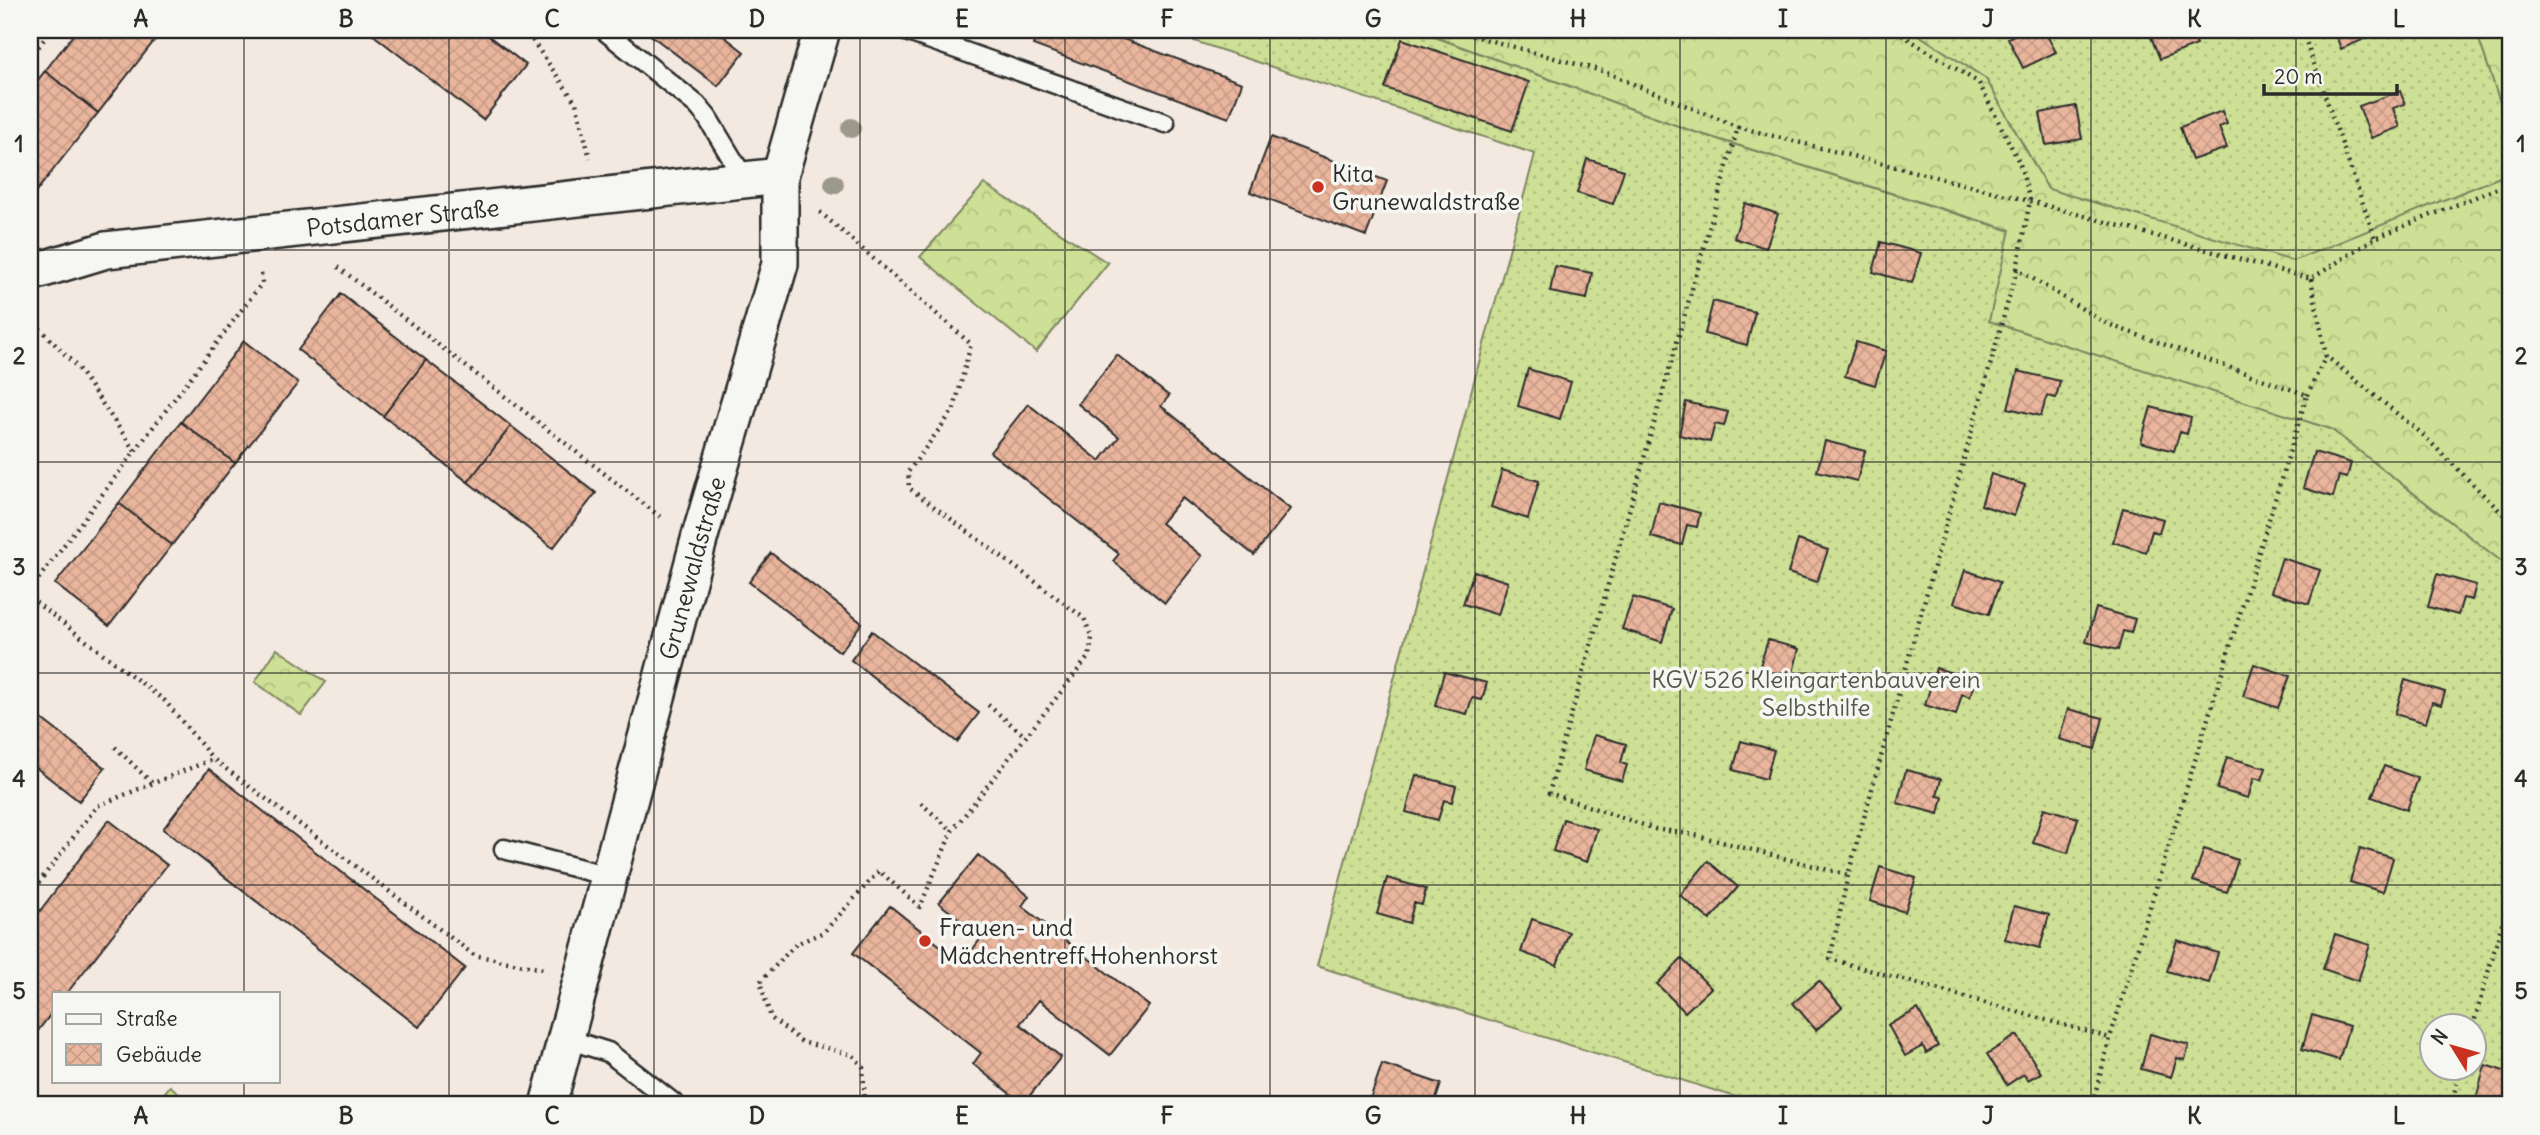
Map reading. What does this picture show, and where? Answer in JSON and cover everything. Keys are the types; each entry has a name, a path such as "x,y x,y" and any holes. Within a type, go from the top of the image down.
{"street":[{"name":"Grunewaldstraße","path":"548,1105 700,536 780,264 780,176 822,30"},
{"name":"Potsdamer Straße","path":"30,273 106,250 780,176"}],"lane":[{"path":"604,30 696,105 707,117 744,180"},
{"path":"903,30 1165,123"},
{"path":"504,849 608,876"},
{"path":"567,1039 608,1052 677,1105"}],"path":[{"path":"30,58 51,30"},
{"path":"523,30 576,103 600,196"},
{"path":"1452,30 1602,71 1738,127 2030,201 2311,279 2375,238 2510,183"},
{"path":"1889,30 1899,33 1979,83 2020,163 2030,201 2017,269 1849,875 1830,959 2110,1038"},
{"path":"2302,30 2375,238"},
{"path":"1738,127 1549,793 1655,830 1695,835 1849,875"},
{"path":"780,176 971,344 954,409 908,472 909,488 1084,618 1092,638 1089,656 951,831 920,908 879,871 824,932 796,944 760,982 771,1018 802,1042 853,1055 863,1067 865,1105"},
{"path":"290,230 673,526 700,536"},
{"path":"30,590 262,283 254,234"},
{"path":"2017,269 2107,324 2307,395"},
{"path":"2092,1105 2110,1038 2307,395 2326,356 2311,279"},
{"path":"30,318 77,367 135,451"},
{"path":"2326,356 2421,433 2510,521"},
{"path":"30,598 165,701 213,759 474,955 583,977"},
{"path":"988,705 1025,736"},
{"path":"115,747 152,783"},
{"path":"30,894 97,806 213,759"},
{"path":"920,803 951,831"},
{"path":"2477,1012 2510,895"},
{"path":"2451,1105 2457,1082"}],"green space":[{"name":"KGV 526 Kleingartenbauverein Selbsthilfe","path":"1161,30 1416,30 1692,131 2011,231 1989,321 2331,429 2510,568 2510,1105 1761,1105 1317,966 1535,154"},
{"path":"1416,30 1911,30 1986,79 2048,189 2293,261 2510,173 2510,568 2331,429 1989,321 2010,230 1692,131"},
{"path":"1911,30 2476,30 2510,132 2510,173 2293,262 2048,189 1986,79"},
{"path":"2476,30 2510,30 2510,132"},
{"path":"984,184 1108,263 1036,352 920,257"},
{"path":"277,649 326,682 301,715 255,682"},
{"path":"170,1086 194,1105 155,1105"}],"building":[{"path":"77,30 161,32 98,113 45,71"},
{"path":"367,30 481,30 526,65 483,120"},
{"path":"644,30 716,30 744,52 718,86"},
{"path":"992,30 1016,30 1013,38"},
{"path":"1038,30 1099,30 1242,83 1229,118 1033,45"},
{"path":"2023,30 2044,30 2056,52 2023,68 2008,38"},
{"path":"2148,30 2191,30 2197,45 2160,59"},
{"path":"2334,30 2370,30 2372,36 2341,49"},
{"path":"1402,39 1529,82 1512,131 1385,88"},
{"path":"45,71 98,113 35,193 30,189 30,90"},
{"path":"2400,91 2405,104 2393,108 2400,127 2371,138 2359,106"},
{"path":"2076,106 2082,139 2046,145 2040,113"},
{"path":"2222,111 2227,124 2219,127 2227,148 2192,160 2180,127"},
{"name":"Kita Grunewaldstraße","path":"1271,137 1387,181 1366,236 1250,192"},
{"path":"1587,159 1624,170 1613,204 1577,193"},
{"path":"1745,203 1778,214 1766,248 1734,238"},
{"path":"1881,242 1921,253 1912,283 1873,272"},
{"path":"1555,266 1592,273 1587,299 1550,292"},
{"path":"341,294 426,360 383,416 298,350"},
{"path":"1713,301 1755,312 1747,345 1705,334"},
{"path":"244,341 298,383 235,463 181,422"},
{"path":"1856,342 1886,351 1875,385 1845,376"},
{"path":"1117,355 1169,396 1161,406 1290,509 1254,555 1182,498 1161,523 1202,556 1165,603 1113,561 1119,554 990,452 1028,404 1100,461 1119,437 1078,404"},
{"path":"426,360 511,426 468,482 383,416"},
{"path":"1528,369 1571,382 1560,419 1518,406"},
{"path":"2018,371 2060,381 2056,398 2047,396 2041,416 2008,408"},
{"path":"1686,402 1728,412 1724,426 1715,424 1710,442 1679,435"},
{"path":"2151,407 2191,418 2187,434 2180,432 2174,451 2141,442"},
{"path":"181,422 235,463 172,545 119,503"},
{"path":"511,426 596,493 553,548 468,482"},
{"path":"1825,441 1865,451 1857,481 1817,471"},
{"path":"2314,452 2351,463 2347,478 2339,476 2333,497 2303,488"},
{"path":"1502,470 1539,481 1528,519 1491,507"},
{"path":"1991,474 2025,485 2014,516 1981,505"},
{"path":"1659,502 1700,513 1697,527 1687,525 1682,545 1651,537"},
{"path":"119,503 172,545 109,626 55,584"},
{"path":"2123,508 2163,519 2159,533 2152,531 2146,552 2113,542"},
{"path":"1798,540 1828,550 1817,582 1788,573"},
{"path":"771,553 862,623 840,652 749,582"},
{"path":"2282,558 2320,570 2309,604 2271,592"},
{"path":"1965,570 2000,582 1989,614 1954,603"},
{"path":"1474,571 1508,582 1498,615 1463,604"},
{"path":"2437,574 2476,585 2472,600 2463,598 2458,615 2428,607"},
{"path":"1633,597 1672,609 1662,642 1622,629"},
{"path":"2096,608 2135,619 2131,633 2123,631 2118,650 2086,642"},
{"path":"872,631 979,713 957,742 851,660"},
{"path":"1768,640 1799,649 1791,681 1758,672"},
{"path":"2254,664 2290,676 2278,708 2243,696"},
{"path":"1936,668 1975,680 1970,697 1962,694 1956,715 1925,705"},
{"path":"1444,672 1487,683 1482,700 1472,698 1467,714 1435,706"},
{"path":"2405,680 2445,692 2441,705 2432,702 2426,723 2395,714"},
{"path":"2068,709 2103,718 2095,749 2059,739"},
{"path":"30,710 105,768 79,801 30,763"},
{"path":"1594,735 1626,744 1621,763 1627,765 1622,781 1584,770"},
{"path":"1741,741 1774,750 1766,779 1733,770"},
{"path":"2227,757 2266,768 2262,780 2254,778 2248,798 2217,789"},
{"path":"2384,766 2418,778 2407,810 2372,797"},
{"path":"209,769 465,968 419,1027 163,829"},
{"path":"1906,770 1941,779 1937,796 1943,797 1939,814 1897,803"},
{"path":"1416,775 1456,786 1452,802 1444,800 1438,820 1406,812"},
{"path":"2044,808 2078,818 2068,853 2033,843"},
{"path":"1563,819 1597,829 1587,862 1553,851"},
{"path":"109,820 167,865 68,992 52,992 52,1013 30,1041 30,924"},
{"path":"2360,848 2393,858 2383,892 2350,882"},
{"path":"2204,849 2238,860 2227,892 2193,881"},
{"path":"978,855 1029,896 1022,906 1149,1006 1110,1055 1039,1000 1020,1024 1061,1057 1023,1104 973,1064 981,1053 853,953 890,906 962,963 982,937 939,903"},
{"path":"1708,861 1738,887 1710,920 1680,895"},
{"path":"1880,867 1916,878 1905,912 1870,901"},
{"path":"1387,878 1426,889 1422,905 1414,903 1409,923 1377,914"},
{"path":"2014,906 2049,915 2040,948 2005,939"},
{"path":"1532,919 1569,932 1557,965 1521,952"},
{"path":"2335,934 2370,945 2358,981 2323,969"},
{"path":"2177,940 2218,953 2209,983 2167,971"},
{"path":"1682,959 1711,988 1685,1012 1657,984"},
{"path":"2510,972 2510,999 2504,997"},
{"path":"1819,981 1842,1007 1816,1030 1793,1003"},
{"path":"1918,1009 1938,1046 1926,1053 1923,1046 1905,1056 1888,1025"},
{"path":"2312,1015 2349,1026 2339,1060 2302,1049"},
{"path":"2150,1034 2189,1045 2185,1060 2177,1058 2171,1077 2141,1069"},
{"path":"2017,1035 2041,1073 2028,1080 2024,1074 2007,1085 1987,1054"},
{"path":"1382,1064 1441,1084 1434,1105 1368,1105"},
{"path":"2488,1066 2510,1073 2510,1091 2506,1105 2475,1103 2481,1082 2488,1082"},
{"path":"2290,1098 2310,1105 2288,1105"}],"place":[{"name":"Kita Grunewaldstraße","path":"1318,187"},
{"name":"Frauen- und Mädchentreff Hohenhorst","path":"925,941"}]}
